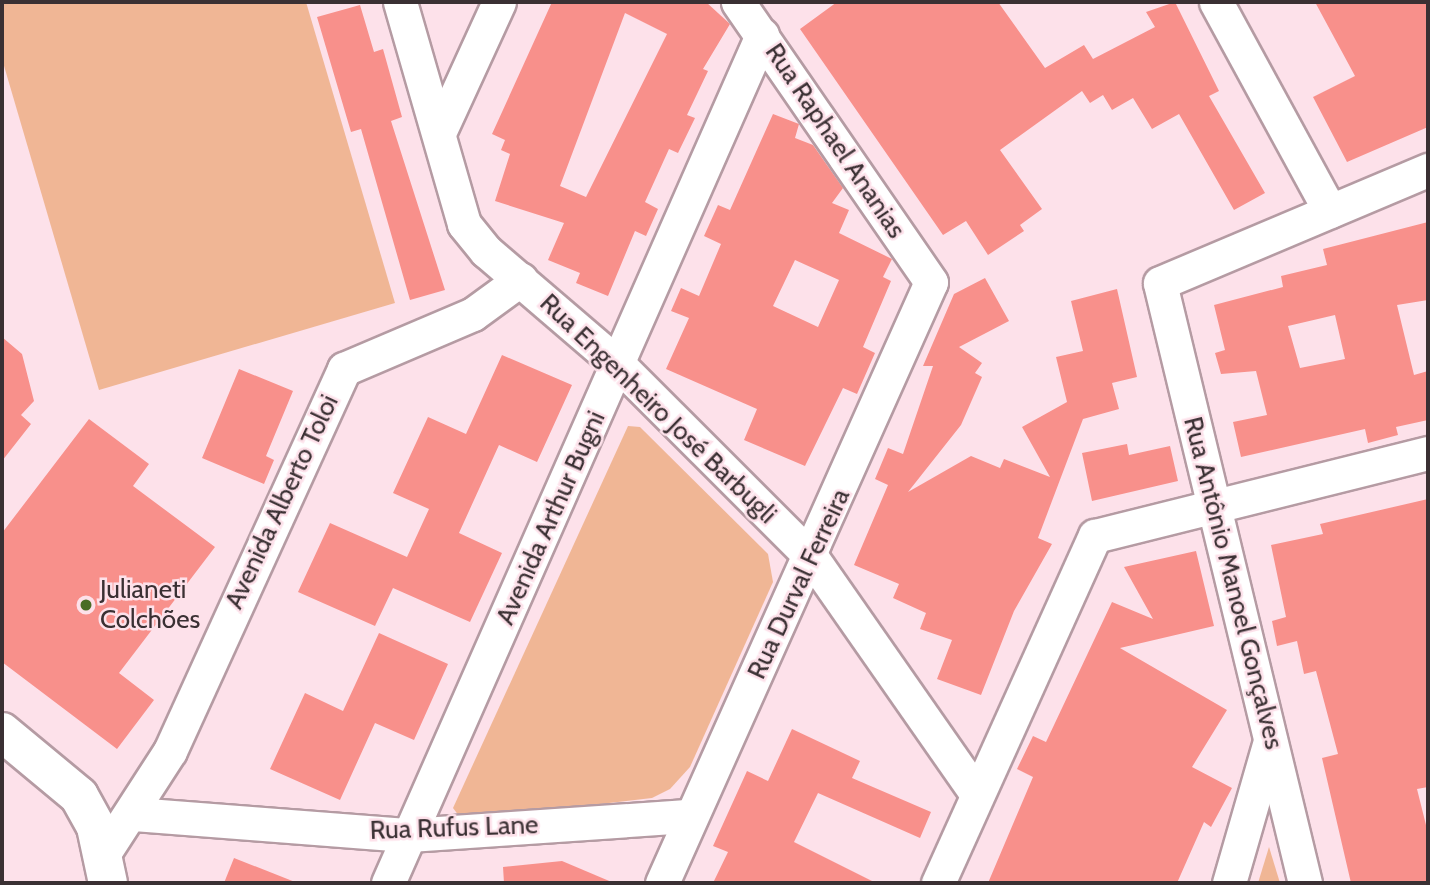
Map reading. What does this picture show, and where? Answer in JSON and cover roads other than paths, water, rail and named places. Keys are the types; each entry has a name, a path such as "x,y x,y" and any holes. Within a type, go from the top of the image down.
{"main road":[{"path":"2,732 79,796 106,868"}],"street":[{"name":"Rua Engenheiro José Barbugli","path":"400,2 464,224 521,279 619,365 813,558 976,793"},
{"path":"439,133 499,2"},
{"name":"Rua Raphael Ananias","path":"738,2 931,282"},
{"path":"1216,2 1330,211 1428,170"},
{"name":"Avenida Arthur Bugni","path":"387,883 619,365 762,36"},
{"name":"Rua Antônio Manoel Gonçalves","path":"1305,883 1160,283 1330,211"},
{"name":"Avenida Alberto Toloi","path":"106,868 170,751 344,369 473,314 521,279"},
{"name":"Rua Durval Ferreira","path":"662,883 690,816 813,558 931,282"},
{"path":"938,883 976,793 1095,536 1428,453"},
{"path":"1230,883 1271,739"},
{"name":"Rua Rufus Lane","path":"135,814 409,835 690,816"}],"place":[{"name":"Julianeti Colchões","path":"86,605"}]}
